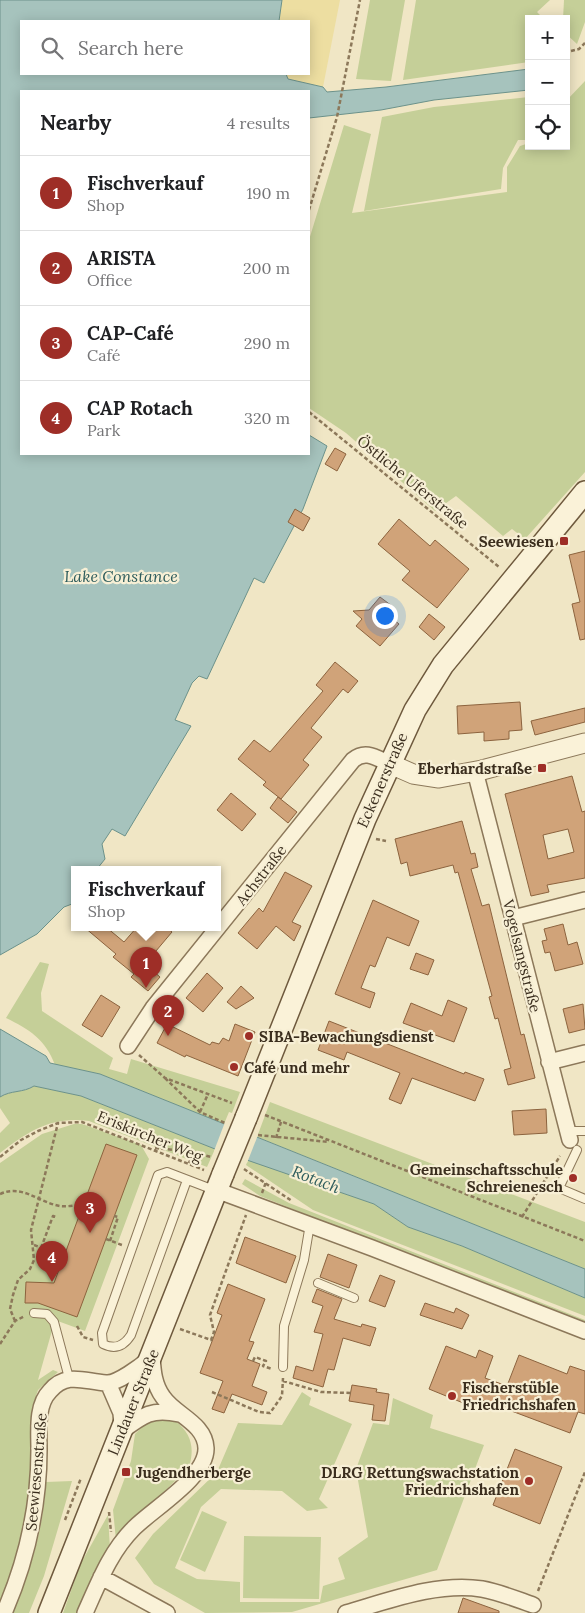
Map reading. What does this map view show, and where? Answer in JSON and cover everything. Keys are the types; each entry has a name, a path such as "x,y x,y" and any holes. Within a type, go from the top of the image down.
{"main road":[{"name":"Eckenerstraße","path":"249,1112 341,876 388,763 414,710 444,666 585,492"},
{"name":"Lindauer Straße","path":"49,1613 152,1356 215,1173 249,1112"}],"street":[{"path":"388,763 426,777 453,776 585,744"},
{"name":"Achstraße","path":"221,924 353,760 368,754 388,763"},
{"name":"Vogelsangstraße","path":"475,771 549,1062 571,1140"},
{"path":"513,918 585,900"},
{"name":"Achstraße","path":"128,1046 153,1008 215,931"},
{"path":"549,1062 585,1053"},
{"path":"215,1173 250,1202 585,1331"},
{"path":"69,1378 88,1379 108,1384 132,1372 152,1356 158,1389 164,1399 195,1425 203,1436 206,1447 203,1465 195,1475 134,1528 114,1551 100,1577 85,1613"},
{"name":"Seewiesenstraße","path":"4,1613 30,1541 36,1509 41,1408 48,1392 57,1384 69,1378"},
{"path":"108,1384 121,1413 122,1431"},
{"path":"122,1431 143,1415 167,1411 180,1414"},
{"path":"100,1577 167,1613"},
{"path":"346,1613 402,1597 459,1588 492,1592 533,1605"}],"lane":[{"path":"585,1132 571,1140 559,1188 585,1199"},
{"path":"571,1140 585,1156"},
{"path":"187,1180 126,1343 116,1347 103,1344 102,1333 158,1175 167,1172 187,1180 215,1173"},
{"path":"283,1370 284,1326 304,1260 310,1224"},
{"path":"318,1283 354,1298"},
{"path":"34,1313 47,1314 54,1322 69,1378"}],"path":[{"path":"310,207 337,117 360,0"},
{"path":"570,51 579,50 585,43"},
{"name":"Östliche Uferstraße","path":"310,413 502,570"},
{"path":"374,838 386,841"},
{"path":"128,1046 200,1112 222,1122"},
{"path":"165,1078 585,1241"},
{"path":"200,1112 208,1094"},
{"name":"Eriskircher Weg","path":"0,1157 21,1140 58,1123 75,1121 89,1123 215,1173"},
{"path":"276,1138 282,1122"},
{"path":"15,1321 10,1309 13,1295 18,1280 30,1269 34,1260 31,1230 58,1123"},
{"path":"260,1136 333,1142"},
{"path":"522,1217 571,1140"},
{"path":"153,1148 193,1152 215,1173"},
{"path":"189,1163 193,1152"},
{"path":"246,1170 266,1182 292,1202"},
{"path":"263,1190 266,1182"},
{"path":"0,1194 8,1191 22,1190 60,1206 83,1205"},
{"path":"178,1328 211,1341 214,1332 210,1316 250,1202"},
{"path":"41,1248 53,1216 56,1217"},
{"path":"110,1241 118,1218 114,1216"},
{"path":"34,1246 55,1254"},
{"path":"0,1344 15,1321 34,1313"},
{"path":"77,1326 83,1336 90,1340 102,1340"},
{"path":"212,1392 259,1412 270,1413 282,1396 283,1370 263,1366 266,1361 256,1356 253,1361"},
{"path":"283,1381 321,1392 351,1393"},
{"path":"533,1605 585,1472"}],"green space":[{"path":"370,0 405,0 391,81 356,79"},
{"path":"416,0 550,0 537,12 540,15 525,15 525,63 403,80"},
{"path":"564,0 585,0 585,22 577,44 570,38 570,15 563,15"},
{"path":"585,81 585,472 525,539 512,529 503,536 456,496 435,511 346,433 310,409 310,237 344,125 371,134 352,213 507,192 507,167 520,146 525,144 525,150 570,150 570,97"},
{"path":"525,97 525,140 518,140 503,168 501,189 364,211 382,117 434,107"},
{"path":"40,962 49,964 41,993 42,1011 113,1058 109,1069 127,1074 131,1059 240,1092 232,1113 229,1112 224,1124 100,1074 55,1065 47,1049 36,1036 6,1018"},
{"path":"34,1086 81,1096 215,1149 207,1167 89,1121 75,1120 52,1123 41,1127 0,1153 0,1133 10,1123 0,1108 0,1097"},
{"path":"270,1102 585,1222 585,1269 257,1137"},
{"path":"74,1124 82,1124 141,1145 149,1159 85,1331 55,1320 38,1380 53,1370 58,1372 38,1390 33,1405 30,1500 24,1547 0,1606 0,1163 42,1134"},
{"path":"248,1160 374,1204 408,1227 462,1246 585,1298 585,1316 313,1210 246,1165"},
{"path":"245,1179 289,1203 585,1320 585,1326 260,1196 242,1184"},
{"path":"302,1392 311,1398 309,1405 352,1424 319,1499 328,1508 307,1511 282,1491 221,1489 201,1507 175,1568 197,1579 240,1582 240,1602 320,1602 323,1586 345,1579 338,1558 368,1537 356,1469 373,1423 389,1425 393,1398 433,1415 430,1428 484,1445 437,1570 292,1612 205,1613 154,1584 135,1558 153,1534 217,1472 238,1423 282,1425"},
{"path":"157,1418 176,1421 185,1431 190,1441 192,1453 189,1467 116,1540 113,1510 131,1461 135,1434 146,1423"},
{"path":"72,1481 44,1576 29,1613 12,1613 35,1549 42,1517 46,1482"},
{"path":"202,1511 227,1522 205,1572 180,1560"},
{"path":"108,1515 110,1549 78,1613 63,1613 81,1563"},
{"path":"244,1536 321,1537 319,1599 243,1598"}],"sand":[{"path":"282,0 340,0 323,87 288,79 286,75 310,75 310,20 279,20"}],"water":[{"name":"Lake Constance","path":"0,0 282,0 279,20 20,20 20,75 286,75 288,79 323,87 327,92 386,87 525,70 525,90 434,100 381,110 310,118 310,90 20,90 20,455 310,455 310,436 327,446 303,509 264,583 254,578 207,679 199,676 192,683 175,720 191,726 125,836 112,829 102,844 105,859 99,866 71,866 71,904 64,907 37,934 0,955"},
{"name":"Rotach","path":"0,1029 46,1056 50,1063 100,1074 585,1269 585,1298 462,1246 408,1227 374,1204 215,1149 81,1096 34,1086 0,1097"}],"pier":[{"path":"225,1122 258,1135 247,1163 214,1151"}],"building":[{"path":"335,448 346,454 337,471 325,464"},
{"path":"295,509 310,518 303,531 288,522"},
{"path":"399,519 430,546 435,540 469,569 437,608 402,580 410,571 378,544"},
{"path":"585,551 585,639 580,640 572,604 580,602 569,555"},
{"path":"380,597 392,606 386,613 399,624 380,646 356,626 362,619 353,611 369,610"},
{"path":"429,614 445,627 434,640 419,627"},
{"path":"335,662 358,681 348,693 343,689 311,728 322,737 303,760 309,765 281,799 263,785 266,782 238,759 254,740 270,752 323,691 316,685"},
{"path":"520,702 522,730 509,731 509,739 484,741 484,732 458,734 457,706"},
{"path":"585,708 585,722 535,735 531,721"},
{"path":"572,776 582,812 585,811 585,878 547,885 549,892 531,896 505,794","holes":["568,829 574,852 548,859 543,835"]},
{"path":"231,793 256,814 242,831 217,810"},
{"path":"278,797 297,812 288,823 270,808"},
{"path":"462,821 471,854 475,853 478,867 471,869 482,906 489,904 521,1035 524,1034 535,1078 508,1085 504,1070 511,1068 498,1018 495,1019 489,997 492,996 458,872 455,873 453,865 410,876 407,862 401,864 395,839"},
{"path":"285,872 312,886 292,922 301,926 294,941 276,926 257,949 238,933 259,908 263,912"},
{"path":"373,900 419,921 409,946 387,937 375,967 370,965 361,988 375,993 370,1008 335,994"},
{"path":"563,924 568,945 577,942 583,964 555,971 550,952 545,953 542,941 547,940 544,929"},
{"path":"89,931 111,931 124,942 134,931 172,932 145,964 160,977 148,991 131,977 134,974 113,957 116,954"},
{"path":"416,953 434,960 428,975 410,969"},
{"path":"207,973 223,988 203,1012 186,998"},
{"path":"241,986 254,998 236,1009 227,1002"},
{"path":"101,995 120,1007 102,1037 82,1025"},
{"path":"448,1000 467,1008 454,1042 403,1023 411,1003 442,1016"},
{"path":"583,1004 585,1029 569,1033 563,1009"},
{"path":"329,1021 464,1074 465,1072 484,1079 475,1101 412,1078 401,1104 389,1099 400,1073 347,1052 344,1060 318,1050"},
{"path":"167,1024 210,1045 212,1042 219,1044 223,1038 229,1041 235,1024 255,1032 238,1076 186,1055 185,1057 157,1043"},
{"path":"546,1109 547,1133 514,1135 512,1111"},
{"path":"106,1144 137,1155 77,1317 38,1303 25,1303 26,1282 54,1283"},
{"path":"245,1237 296,1256 286,1283 236,1263"},
{"path":"328,1254 357,1265 349,1288 320,1277"},
{"path":"380,1275 395,1281 385,1307 369,1301"},
{"path":"228,1284 265,1299 249,1341 254,1342 247,1359 260,1364 252,1386 267,1392 262,1405 232,1394 224,1413 212,1409 223,1381 200,1373 222,1315 217,1313"},
{"path":"317,1289 342,1299 334,1319 361,1327 362,1324 376,1328 370,1346 343,1338 334,1370 328,1369 323,1387 293,1378 296,1366 313,1371 323,1334 314,1332 323,1306 312,1302"},
{"path":"425,1303 454,1313 456,1308 469,1315 462,1329 420,1315"},
{"path":"446,1346 476,1358 479,1350 493,1356 485,1378 507,1386 519,1355 567,1374 570,1366 585,1371 585,1414 578,1412 570,1433 477,1398 473,1407 429,1389"},
{"path":"352,1385 377,1389 376,1392 389,1394 385,1421 372,1420 374,1405 349,1401"},
{"name":"DLRG Rettungswachstation Friedrichshafen","path":"515,1449 562,1467 540,1524 493,1505"},
{"path":"463,1598 499,1611 499,1613 458,1613"}],"place":[{"name":"Seewiesen","path":"564,541"},
{"name":"Eberhardstraße","path":"542,768"},
{"name":"Fischverkauf","path":"146,988"},
{"name":"ARISTA","path":"168,1036"},
{"name":"SIBA-Bewachungsdienst","path":"249,1036"},
{"name":"Café und mehr","path":"234,1067"},
{"name":"Gemeinschaftsschule Schreienesch","path":"573,1178"},
{"name":"CAP-Café","path":"90,1233"},
{"name":"CAP Rotach","path":"52,1282"},
{"name":"Fischerstüble Friedrichshafen","path":"452,1396"},
{"name":"Jugendherberge","path":"126,1472"},
{"name":"DLRG Rettungswachstation Friedrichshafen","path":"529,1481"}]}
